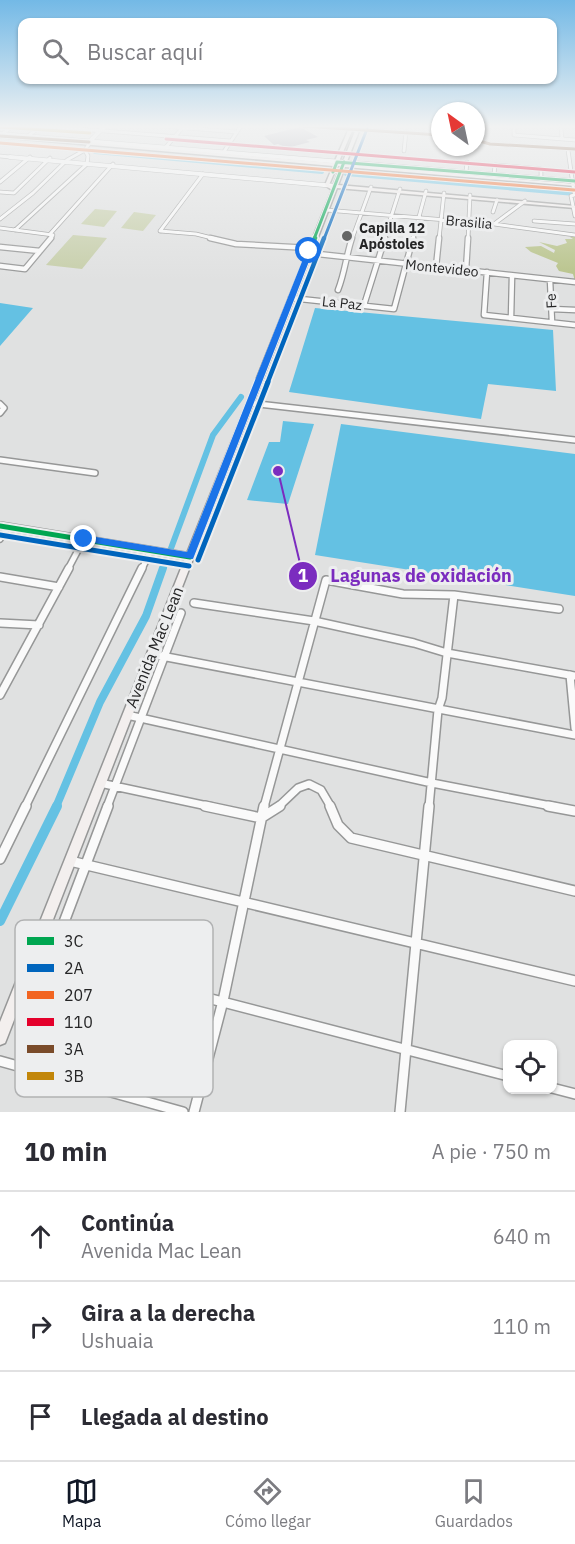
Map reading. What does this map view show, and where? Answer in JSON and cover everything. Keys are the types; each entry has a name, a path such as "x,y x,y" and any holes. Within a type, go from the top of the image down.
{"main road":[{"name":"Avenida Mac Lean","path":"46,920 326,210 334,178"},
{"name":"Avenida Mac Lean","path":"333,183 336,178"},
{"path":"505,178 574,183"},
{"path":"333,183 524,202"},
{"path":"470,196 574,206"},
{"name":"Avenida Mac Lean","path":"0,1038 14,1000"}],"street":[{"path":"0,192 14,192 29,178"},
{"path":"0,219 49,178"},
{"path":"15,230 71,178"},
{"path":"0,266 25,269 101,178"},
{"name":"Montevideo","path":"200,178 160,231 196,234 236,244 310,250 345,258 575,282"},
{"path":"262,178 333,183"},
{"path":"542,178 574,183 574,193 571,196 575,216"},
{"path":"338,290 346,270 345,258 371,188"},
{"path":"364,305 400,190"},
{"path":"0,197 6,192"},
{"path":"408,264 426,192"},
{"path":"436,267 445,194"},
{"path":"466,270 470,196"},
{"path":"493,212 497,200"},
{"path":"494,224 524,202"},
{"name":"Brasilia","path":"326,210 494,224 575,235"},
{"path":"534,221 575,224"},
{"path":"0,228 51,235"},
{"path":"0,247 40,251"},
{"name":"La Paz","path":"291,298 394,309 408,264"},
{"path":"487,272 484,315 575,325"},
{"path":"511,318 512,276"},
{"name":"Fe","path":"550,280 552,322"},
{"path":"552,309 575,310"},
{"path":"250,403 575,440"},
{"path":"0,404 4,408 0,413"},
{"path":"0,460 96,473"},
{"path":"0,539 4,527 190,557"},
{"path":"0,694 84,539"},
{"path":"0,857 151,550"},
{"path":"0,577 59,586"},
{"path":"213,1039 261,818 282,748 326,580 403,594 454,595 559,609"},
{"path":"400,1112 404,1048 438,710 442,698 454,595"},
{"path":"194,603 314,621 414,643 447,654 573,676 575,728"},
{"path":"65,920 181,613"},
{"path":"0,623 39,624"},
{"path":"151,654 575,735"},
{"path":"127,715 432,783 575,811"},
{"path":"100,783 261,818 281,805 295,789 303,784 310,784 321,788 331,803 338,824 351,838 575,891"},
{"path":"69,861 575,981"},
{"path":"213,998 503,1075"},
{"path":"0,1061 15,1065"},
{"path":"557,1089 575,1094"},
{"path":"129,1097 183,1112"},
{"path":"194,1112 198,1097"}],"green space":[{"path":"95,209 117,211 104,227 81,224"},
{"path":"134,212 156,215 143,231 121,228"},
{"path":"73,235 107,238 82,269 46,265"},
{"path":"575,236 575,281 573,274 559,271 556,266 558,263 531,252 525,247 541,246 554,253 555,250 539,242 557,246 567,243 565,239 573,239 570,237"}],"water":[{"path":"0,303 33,308 0,346"},
{"path":"315,308 553,330 556,391 488,384 481,419 289,392"},
{"path":"283,421 314,424 288,504 247,500 269,442 280,442"},
{"path":"341,424 575,454 575,596 315,555"}],"waterway":[{"path":"391,178 575,194"},
{"path":"170,551 213,435 241,397"},
{"path":"163,569 167,558"},
{"path":"56,807 100,702 146,616 163,568"},
{"path":"0,921 57,806"}],"transit line":[{"name":"3C","path":"190,557 338,178"},
{"name":"2A","path":"198,560 348,178"},
{"name":"207","path":"426,178 574,190"},
{"name":"3C","path":"536,178 575,181"},
{"name":"3C","path":"0,526 190,557"},
{"name":"2A","path":"0,535 189,566"}],"place":[{"name":"Capilla 12 Apóstoles","path":"347,236"},
{"name":"Lagunas de oxidación","path":"278,471"}],"route":[{"path":"84,539 190,557 309,251"}]}
